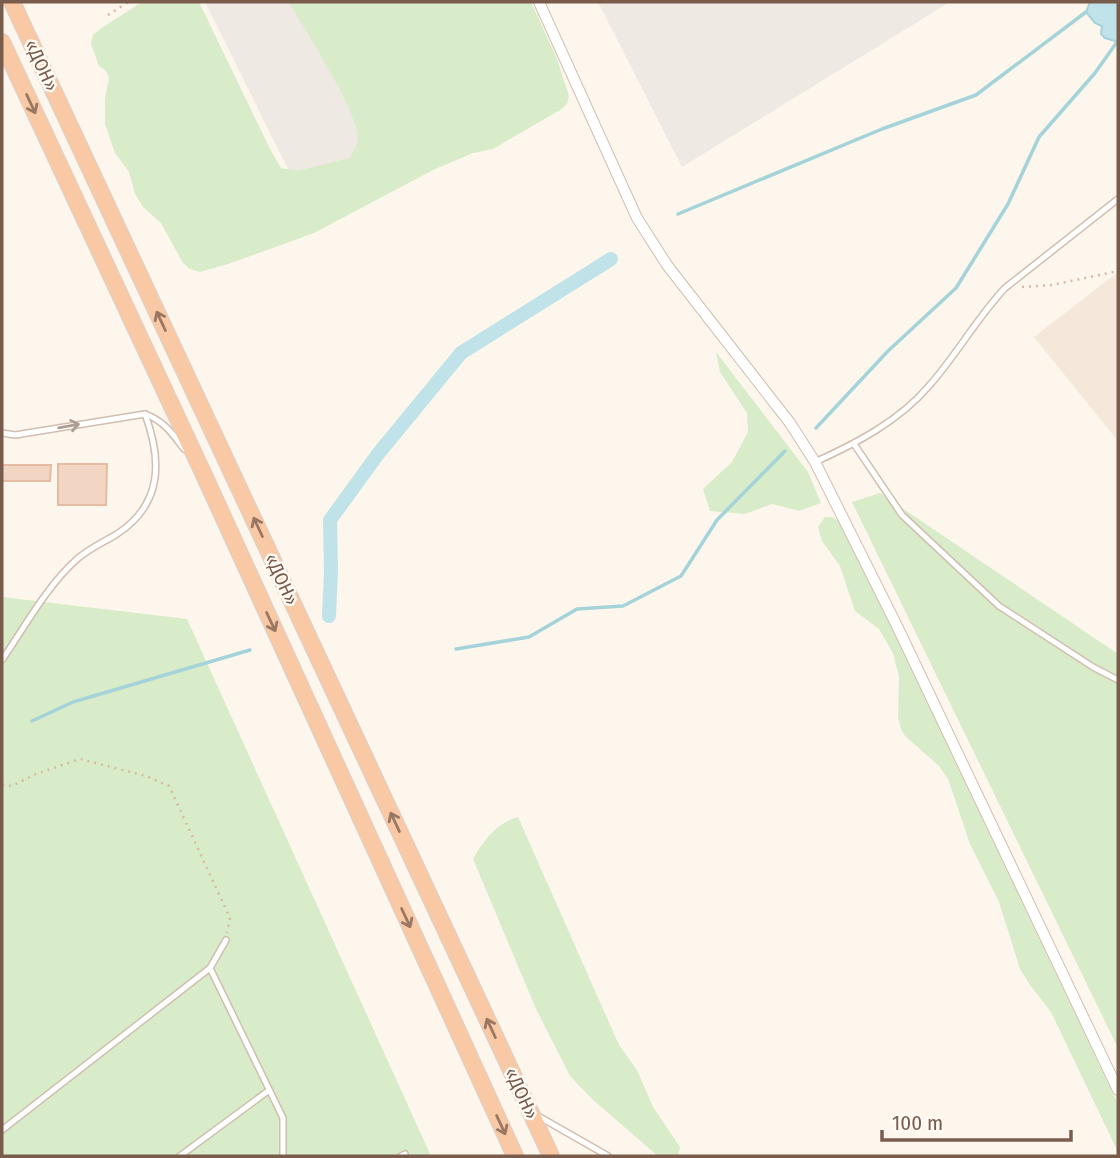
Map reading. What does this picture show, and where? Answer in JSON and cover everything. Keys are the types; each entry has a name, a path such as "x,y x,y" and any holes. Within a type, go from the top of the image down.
{"highway":[{"name":"«ДОН»","path":"12,2 551,1156"},
{"name":"«ДОН»","path":"2,42 204,475 514,1156"}],"street":[{"path":"538,2 637,218 667,265 790,423 815,462 897,625 1118,1090"}],"lane":[{"path":"815,462 855,444 908,407 928,388 989,305 1005,288 1118,200"},
{"path":"2,660 62,574 78,558 120,532 146,504 155,485 157,461 154,438 145,414"},
{"path":"2,433 15,435 145,414 159,419 167,426 204,475"},
{"path":"855,444 902,515 999,606 1093,667 1118,680"},
{"path":"2,1130 210,968 226,940"},
{"path":"210,968 283,1118 283,1156"},
{"path":"180,1156 268,1091"},
{"path":"531,1113 608,1156"}],"path":[{"path":"108,15 128,2"},
{"path":"1005,288 1052,285 1118,271"},
{"path":"2,785 12,786 36,774 80,759 146,776 169,786 230,918 226,940"}],"shaded area":[{"path":"205,2 306,2 380,155 292,177"},
{"path":"598,2 950,2 682,167"},
{"path":"1118,272 1118,441 1034,337"}],"green space":[{"path":"142,2 199,2 281,168 297,171 350,158 358,138 356,126 340,90 289,2 531,2 557,59 569,96 567,104 560,110 493,149 473,153 433,170 314,233 200,272 183,263 161,223 143,207 135,194 129,172 115,153 105,124 105,99 109,77 99,66 91,44 93,35"},
{"path":"716,352 808,472 821,503 799,511 772,504 745,514 710,511 703,489 732,462 748,432 747,413 720,372"},
{"path":"880,493 1118,654 1118,1048 852,502"},
{"path":"825,517 832,517 842,523 1118,1104 1118,1152 1051,1012 1020,969 999,902 970,844 948,779 939,766 905,736 901,729 898,718 899,677 893,653 879,629 855,611 840,566 822,541 818,527"},
{"path":"2,597 187,619 431,1156 2,1156"},
{"path":"518,817 619,1045 637,1070 653,1107 680,1147 678,1156 658,1156 593,1100 570,1076 536,1009 473,859 492,833 504,823"}],"water":[{"path":"1090,2 1118,2 1118,42 1101,34 1102,26 1095,23 1086,12"}],"building":[{"path":"58,464 107,464 106,505 58,505"},
{"path":"2,465 51,465 50,481 2,481"}],"waterway":[{"path":"678,214 882,129 976,95 1086,12"},
{"path":"816,428 888,351 956,288 1008,204 1039,137 1095,73 1117,42"},
{"path":"329,616 330,520 378,454 461,353 611,259"},
{"path":"456,649 529,637 577,609 623,606 681,576 717,520 785,451"},
{"path":"32,721 73,702 250,650"}]}
